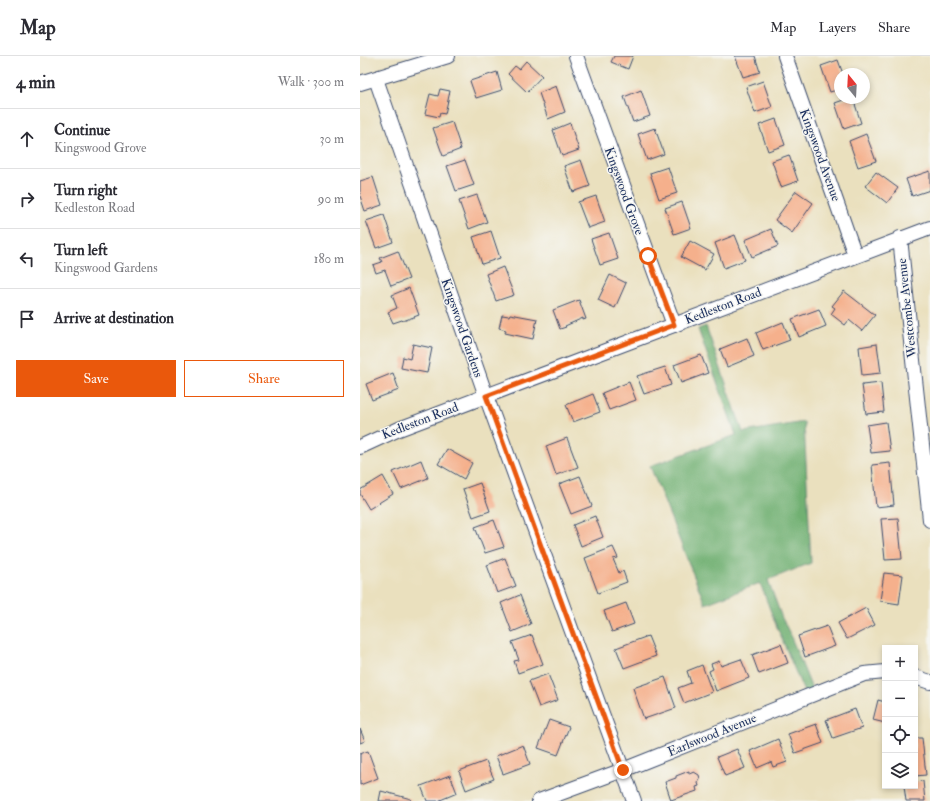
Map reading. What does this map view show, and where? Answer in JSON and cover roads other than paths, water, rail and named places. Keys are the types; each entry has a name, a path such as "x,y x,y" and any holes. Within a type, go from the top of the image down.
{"street":[{"path":"360,83 448,56"},
{"name":"Kingswood Grove","path":"576,56 674,325"},
{"name":"Kingswood Avenue","path":"785,56 855,255"},
{"name":"Kingswood Gardens","path":"376,79 486,396 634,801"},
{"name":"Kedleston Road","path":"360,446 399,429 855,255 930,228"},
{"name":"Westcombe Avenue","path":"900,238 930,520"},
{"name":"Earlswood Avenue","path":"539,801 623,770 864,674 882,672"},
{"path":"918,678 930,682"}]}
